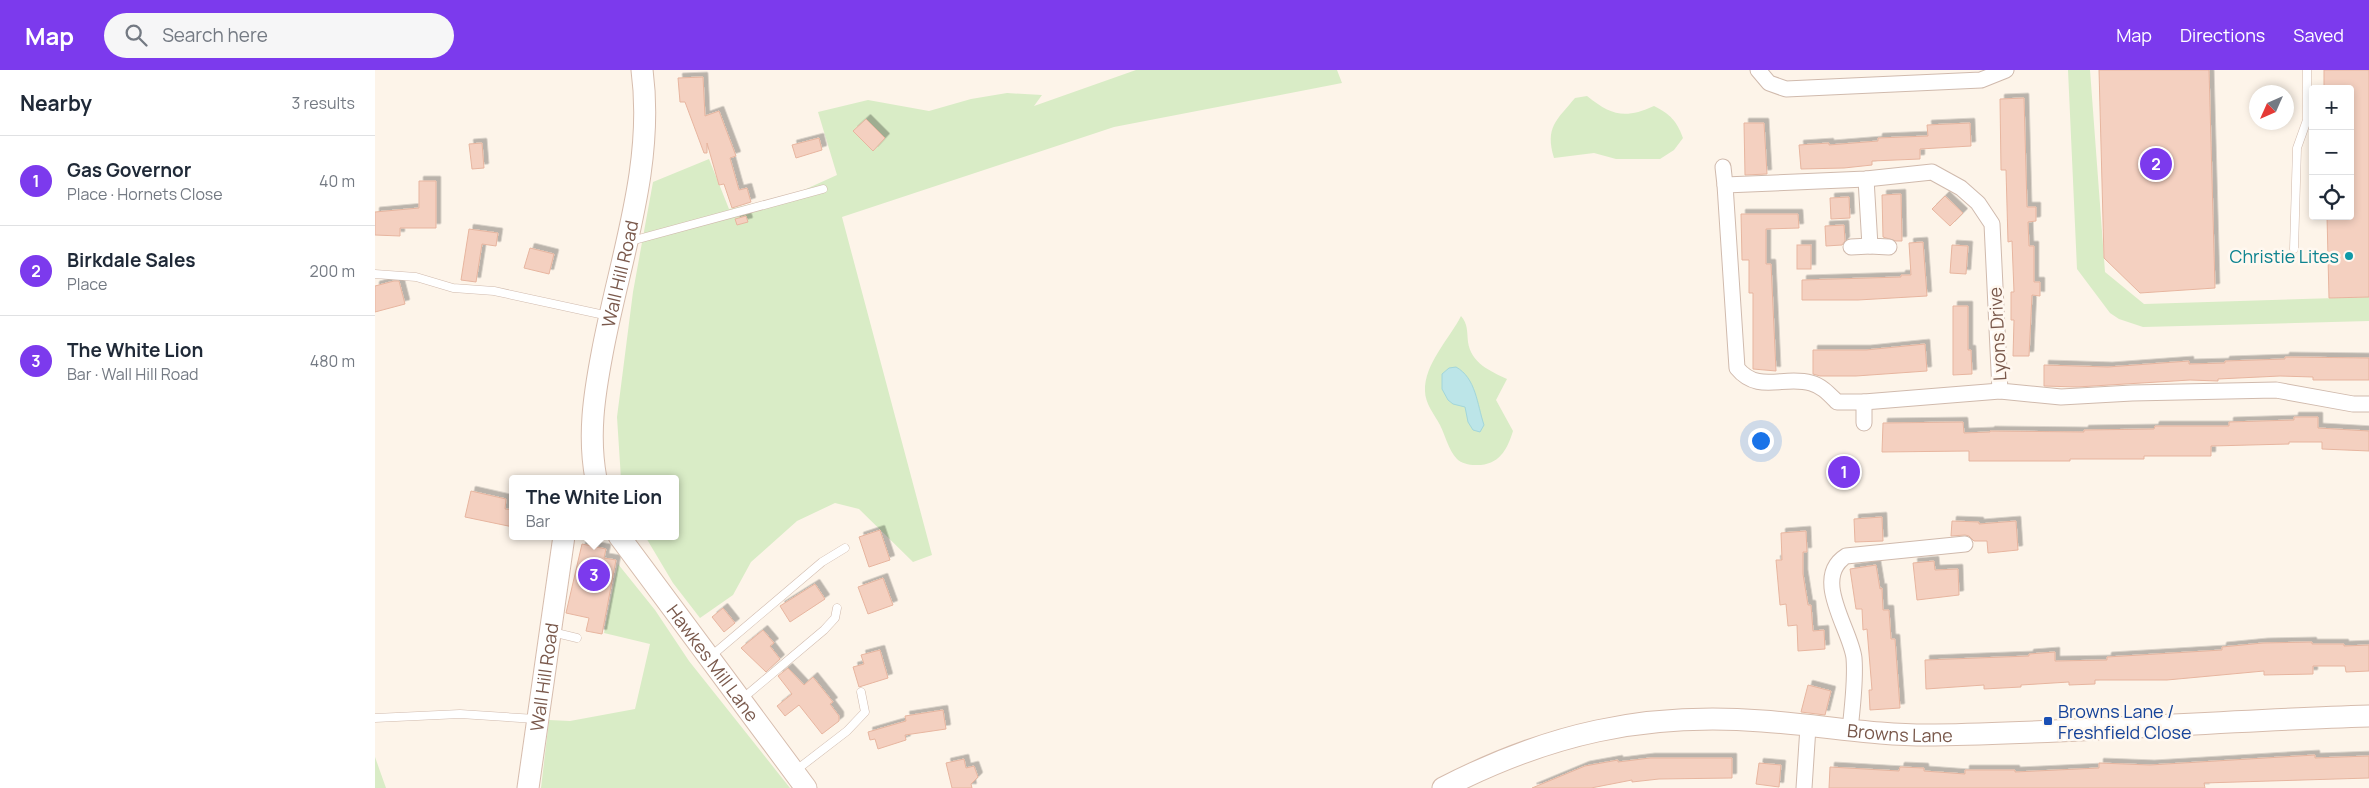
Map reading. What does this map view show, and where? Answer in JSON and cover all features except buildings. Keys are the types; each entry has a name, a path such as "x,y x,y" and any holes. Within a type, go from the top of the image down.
{"street":[{"name":"Wall Hill Road","path":"594,475 592,457 592,414 609,316 642,164 645,122 642,70"},
{"path":"1759,70 1769,83 1786,89 1981,80 2006,70"},
{"path":"1723,167 1737,368 1745,378 1759,382 1811,382 1822,388 1837,402 1863,402 2000,392"},
{"name":"Lyons Drive","path":"1725,185 1867,179 1932,172 1961,188 1979,203 1992,224 2000,392 2061,397 2132,393 2276,390 2353,404 2369,404"},
{"path":"1867,179 1870,246"},
{"path":"1851,247 1889,247"},
{"path":"1863,402 1864,423"},
{"name":"Wall Hill Road","path":"528,788 563,540"},
{"name":"Hawkes Mill Lane","path":"622,540 801,780"},
{"path":"1850,731 1854,658 1850,640 1835,605 1833,577 1836,565 1846,556 1965,544"},
{"name":"Browns Lane","path":"1443,788 1468,782 1532,748 1578,734 1628,725 1674,720 1719,719 1763,721 1850,731 1932,735 2026,734 2369,716"},
{"path":"1804,788 1808,727"}],"lane":[{"path":"2294,248 2297,148 2307,120 2307,70"},
{"path":"626,242 823,189"},
{"path":"375,274 416,277 453,288 494,291 609,316"},
{"path":"710,657 822,562 845,548"},
{"path":"741,699 824,630 835,618 837,608"},
{"path":"550,632 577,638"},
{"path":"801,780 861,717 865,708 861,692"},
{"path":"375,718 460,714 537,720"}],"green space":[{"path":"1136,70 1337,70 1342,83 1114,127 842,217 932,555 913,562 859,509 835,503 797,521 751,562 733,595 700,618 673,583 647,540 679,540 679,475 621,475 617,417 633,292 653,182 709,159 729,209 795,194 837,175 818,112 868,100 929,111 971,99 1007,93 1042,95 1034,106"},
{"path":"2068,70 2090,70 2105,272 2144,304 2369,297 2369,321 2143,327 2119,319 2110,313 2077,269"},
{"path":"1587,96 1604,108 1619,113 1635,113 1654,106 1672,119 1683,138 1674,150 1660,159 1616,159 1594,153 1554,158 1551,139 1554,125 1575,98"},
{"path":"1461,316 1466,325 1468,342 1473,356 1482,365 1507,379 1496,400 1513,431 1508,445 1500,456 1496,460 1483,465 1468,464 1457,459 1449,447 1425,395 1426,381 1433,361"},
{"path":"618,564 655,610 689,661 790,788 541,788 549,720 570,721 635,709 650,644 604,633"},
{"path":"375,757 386,788 375,788"}],"water":[{"path":"1456,367 1468,378 1475,392 1484,425 1480,432 1473,430 1468,422 1465,407 1453,404 1448,400 1442,389 1442,374 1449,368"}],"place":[{"name":"Birkdale Sales","path":"2156,164"},
{"name":"Christie Lites","path":"2349,256"},
{"name":"Gas Governor","path":"1844,472"},
{"name":"The White Lion","path":"594,575"},
{"name":"Browns Lane / Freshfield Close","path":"2048,721"}]}
